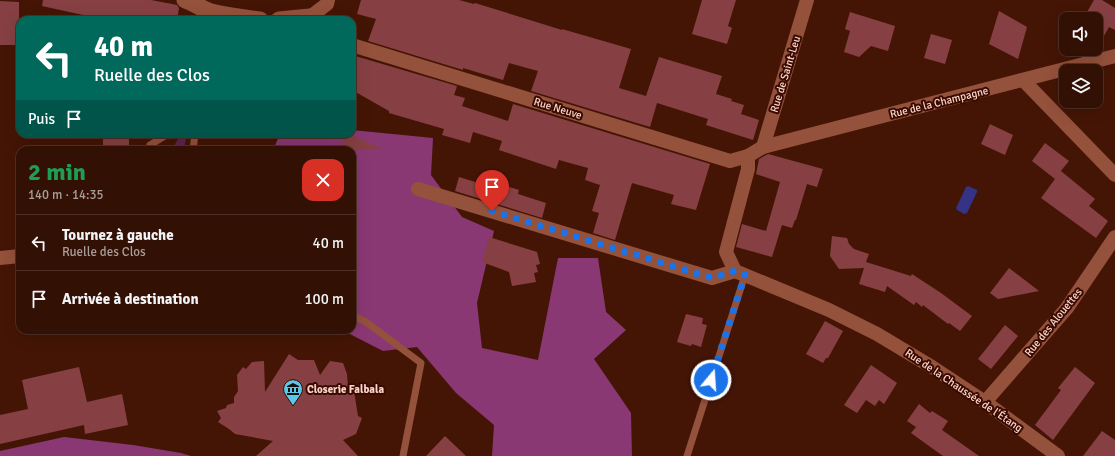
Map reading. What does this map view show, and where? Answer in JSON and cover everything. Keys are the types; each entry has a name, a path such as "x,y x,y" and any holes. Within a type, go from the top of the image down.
{"street":[{"path":"185,0 193,2 208,16 231,16"},
{"path":"314,16 327,4 328,0"},
{"name":"Rue de Saint-Leu","path":"763,147 807,0"},
{"name":"Rue Neuve","path":"356,45 730,161 748,156 763,147"},
{"name":"Rue de la Champagne","path":"763,147 1115,56"},
{"path":"1023,80 1115,175"},
{"path":"418,189 712,278 740,273 726,252 748,169 748,156"},
{"name":"Rue des Alouettes","path":"985,402 1067,308 1115,237"},
{"path":"0,258 16,256"},
{"name":"Rue de la Chaussée de l'Étang","path":"740,273 828,310 877,334 932,367 985,402 1058,456"}],"lane":[{"path":"150,146 162,138"},
{"path":"686,456 740,273"},
{"path":"356,317 366,322 421,363 403,456"}],"shaded area":[{"path":"356,130 433,138 431,175 462,217 494,231 477,303 482,348 538,360 558,258 598,258 606,312 626,330 594,359 631,413 632,456 492,456 494,425 456,393 417,347 383,351 350,334 356,334 356,146 275,146 278,138 356,138"},
{"path":"178,138 186,138 185,146 174,146"},
{"path":"968,186 977,190 977,192 967,213 964,214 956,208 966,187"},
{"path":"64,437 133,445 191,456 0,456 0,451"}],"building":[{"path":"43,0 151,0 177,5 179,8 178,16 88,16 42,6"},
{"path":"361,0 459,0 475,3 562,30 631,49 619,88 646,96 659,57 722,76 716,94 744,105 741,114 759,120 753,140 706,125 708,119 657,103 650,127 531,91 538,71 509,63 503,80 463,68 463,70 368,41 376,19 357,14"},
{"path":"702,0 736,0 728,26 732,28 727,44 692,34"},
{"path":"1094,0 1102,0 1115,8 1115,30 1109,27 1103,38 1103,12 1087,12"},
{"path":"0,1 19,2 19,16 16,16 16,45 0,45"},
{"path":"999,11 1027,27 1018,59 989,44"},
{"path":"850,12 895,26 888,51 871,46 859,57 844,52 850,31 845,29"},
{"path":"931,34 952,40 945,64 924,58"},
{"path":"356,56 457,86 454,95 465,98 462,106 508,121 513,104 710,164 696,210 671,204 674,195 632,183 615,240 593,233 599,213 592,211 600,185 585,180 588,168 559,160 556,169 499,150 502,141 473,132 470,143 442,135 444,129 389,113 389,111 356,92"},
{"path":"990,124 1013,135 1005,155 981,144"},
{"path":"356,137 384,150 356,150 356,146 342,146 345,138"},
{"path":"103,138 129,138 129,146 103,146"},
{"path":"1045,143 1069,161 1060,172 1061,171 1095,199 1089,206 1108,221 1096,238 1041,198 1055,179 1032,161"},
{"path":"768,154 823,169 817,187 807,184 796,220 792,228 782,225 772,257 736,247 742,224 766,231 780,182 756,174 759,159"},
{"path":"459,177 488,186 490,181 519,190 518,194 546,203 542,218 455,191"},
{"path":"832,236 847,238 849,244 854,249 869,254 866,262 911,276 912,274 972,316 960,331 923,305 922,307 916,302 914,305 887,286 885,292 859,284 864,268 839,269 830,256"},
{"path":"489,237 537,252 540,264 536,265 538,272 534,273 536,282 512,286 509,272 482,262"},
{"path":"1009,268 1039,291 998,299 990,293"},
{"path":"686,314 703,318 702,324 707,325 701,347 677,342"},
{"path":"825,321 843,331 828,358 826,358 823,363 806,354"},
{"path":"1005,325 1018,336 991,369 978,359"},
{"name":"Closerie Falbala","path":"289,354 298,360 314,360 320,375 330,361 343,363 347,374 348,387 354,391 358,416 362,418 356,434 343,440 358,456 256,456 273,441 235,434 218,422 221,418 217,411 234,403 234,397 238,391 237,375 243,367 246,369 252,362 264,361 265,392"},
{"path":"871,365 897,383 884,404 879,400 875,406 866,400 857,413 844,405"},
{"path":"79,367 87,402 122,394 128,425 85,434 84,425 0,444 0,415 28,409 22,380"},
{"path":"1075,367 1095,383 1053,440 1035,425 1061,390 1058,388"},
{"path":"919,404 930,413 932,411 948,421 942,430 979,456 943,456 911,433 916,427 907,421"},
{"path":"1102,431 1115,440 1115,456 1083,456"},
{"path":"445,436 466,456 426,456"}],"place":[{"name":"Closerie Falbala","path":"293,406"}],"route":[{"path":"492,211 712,278 735,271 745,275 711,380"}]}
